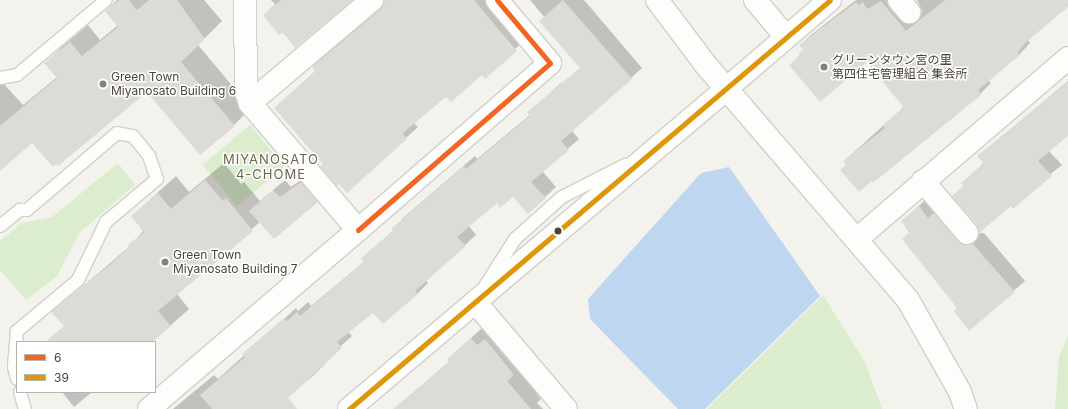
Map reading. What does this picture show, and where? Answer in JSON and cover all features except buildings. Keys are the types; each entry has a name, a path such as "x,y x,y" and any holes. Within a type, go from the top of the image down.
{"street":[{"path":"245,0 246,92 250,103 358,230"},
{"path":"250,103 372,0"},
{"path":"149,409 550,63 497,0"},
{"path":"657,0 681,34 726,89 857,239 908,300 960,392 966,409"},
{"path":"755,0 786,37"},
{"path":"357,405 475,302 830,0"},
{"path":"857,239 1068,58"},
{"path":"923,181 967,233"},
{"path":"475,302 566,409"}],"lane":[{"path":"0,78 17,75 106,0"},
{"path":"0,226 20,210 27,210 117,133 133,136 149,156 157,179 106,222 78,280 17,331 16,341"},
{"path":"16,343 14,367 16,374"},
{"path":"20,393 25,409"}],"green space":[{"path":"250,125 285,166 237,206 203,165"},
{"path":"118,163 135,185 80,232 57,276 26,300 0,270 0,241 22,223 52,217"},
{"path":"823,295 865,362 882,409 707,409"},
{"path":"1068,336 1068,409 1055,409 1059,357"}],"water":[{"path":"729,167 820,296 705,409 678,409 590,319 588,299 701,173"}],"transit line":[{"name":"6","path":"358,230 550,63 497,0"},
{"name":"39","path":"349,409 830,0"}],"place":[{"name":"グリーンタウン宮の里 第四住宅管理組合 集会所","path":"824,67"},
{"name":"Green Town Miyanosato Building 6","path":"103,84"},
{"name":"Green Town Miyanosato Building 7","path":"165,262"}],"district":[{"name":"MIYANOSATO 4-CHOME","path":"271,168"}]}
